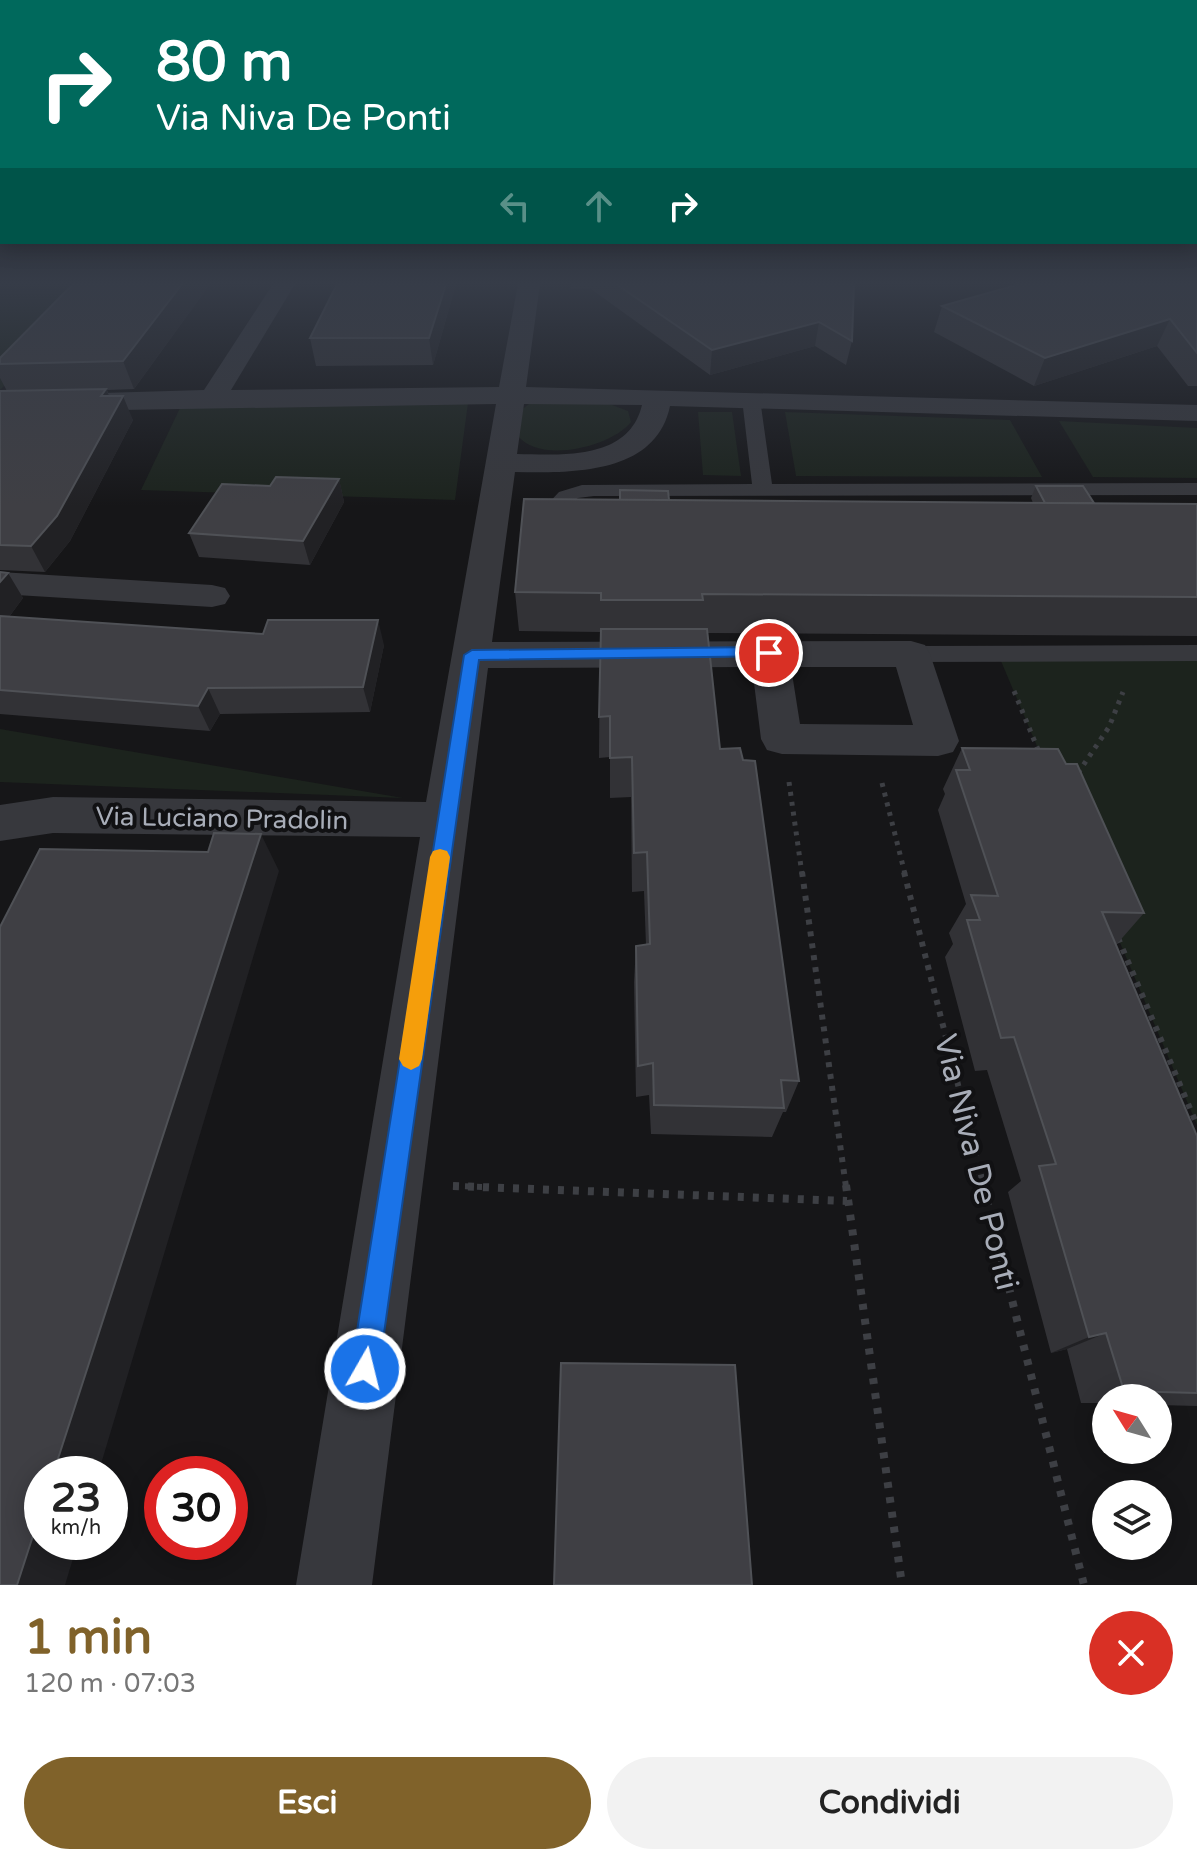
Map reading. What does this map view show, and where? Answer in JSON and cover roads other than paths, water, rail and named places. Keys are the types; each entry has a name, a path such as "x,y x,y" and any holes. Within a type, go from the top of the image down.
{"street":[{"path":"213,397 238,358"},
{"path":"334,1585 445,820 518,358"},
{"path":"0,404 213,397 513,395 751,399 1197,416"},
{"path":"502,463 578,462 616,453 651,430 657,415 658,397"},
{"path":"0,583 212,596"},
{"path":"472,655 769,653 911,654 938,741 782,739 769,653"},
{"name":"Via Luciano Pradolin","path":"0,823 53,815 445,820"}],"lane":[{"path":"751,399 763,489"},
{"path":"592,529 579,528 560,520 554,508 558,501 577,491 594,490 1197,489"},
{"path":"911,654 1197,653"}]}
